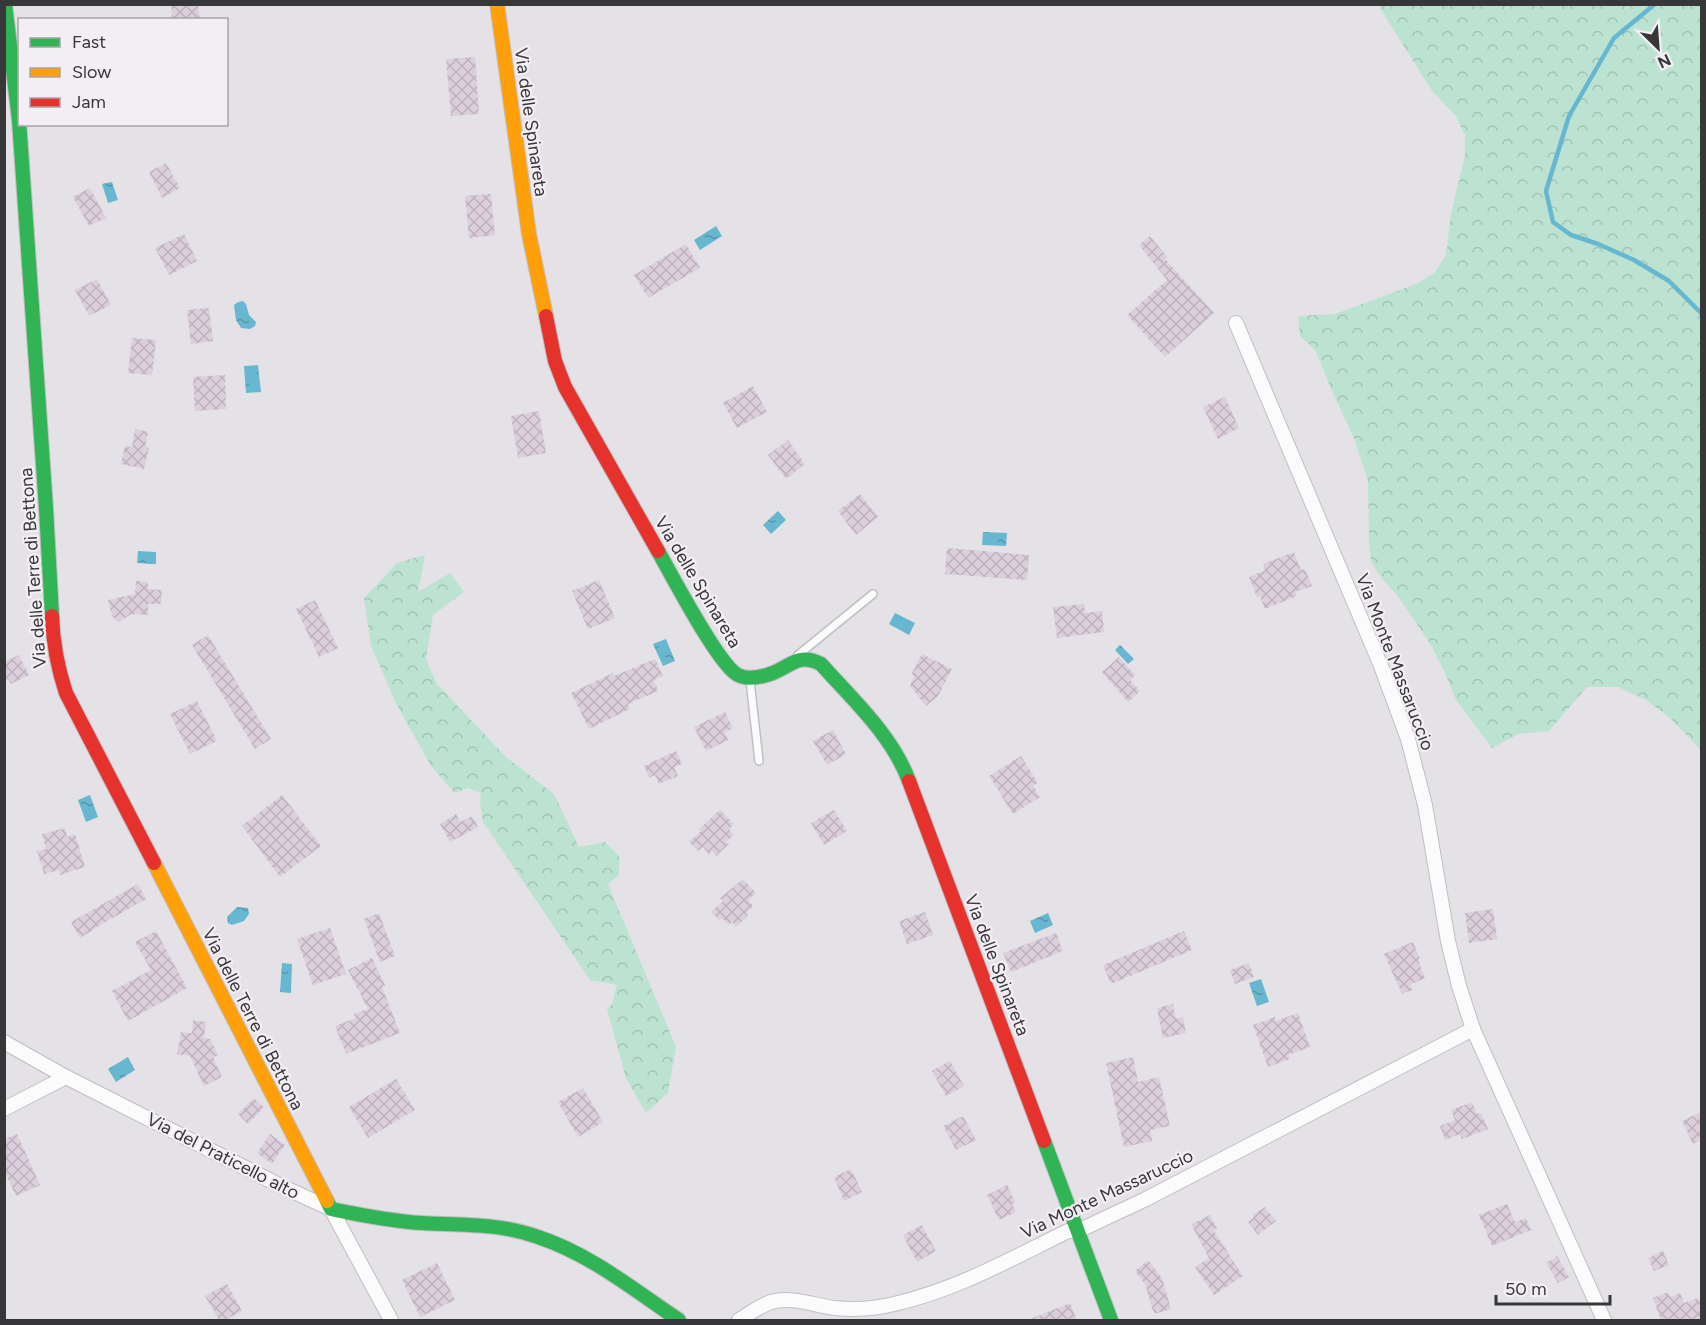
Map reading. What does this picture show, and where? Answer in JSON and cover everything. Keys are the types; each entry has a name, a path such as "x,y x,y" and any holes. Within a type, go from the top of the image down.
{"street":[{"name":"Via delle Terre di Bettona","path":"5,4 18,112"},
{"name":"Via delle Spinareta","path":"497,4 529,234 555,361 571,399 682,594 726,664 738,675 750,678 771,674 789,663 811,659 821,664 887,739 904,768 1111,1320"},
{"name":"Via delle Terre di Bettona","path":"19,126 53,643 57,665 66,693 331,1209"},
{"name":"Via Monte Massaruccio","path":"1236,323 1381,666 1406,733 1424,799 1459,986 1473,1029 1604,1320"},
{"name":"Via Monte Massaruccio","path":"739,1320 764,1305 788,1300 837,1308 861,1309 919,1298 959,1284 1068,1231 1078,1231 1146,1199 1473,1029"},
{"name":"Via del Praticello alto","path":"4,1042 66,1077 331,1209"},
{"path":"4,1110 66,1077"},
{"path":"331,1209 391,1320"},
{"path":"331,1209 383,1220 481,1225 537,1236 576,1252 679,1320"}],"lane":[{"path":"789,663 873,594"},
{"path":"750,678 759,761"}],"green space":[{"path":"1378,5 1701,5 1701,750 1671,719 1646,700 1618,687 1587,687 1549,731 1518,734 1492,748 1456,700 1431,645 1371,562 1368,481 1355,441 1316,351 1300,336 1298,316 1335,314 1420,282 1435,272 1446,255 1451,214 1465,155 1465,135 1455,115 1432,91"},
{"path":"425,555 418,592 450,573 464,592 433,615 426,659 437,684 506,757 554,794 579,847 605,842 619,856 619,875 608,884 676,1047 668,1093 646,1113 626,1078 607,1009 612,1004 617,985 590,980 483,822 481,793 468,788 455,793 431,766 396,703 371,646 364,598 397,563"}],"water":[{"path":"112,182 118,200 108,203 102,184"},
{"path":"716,226 722,236 700,250 694,240"},
{"path":"243,301 249,315 256,322 255,326 250,329 241,328 236,320 234,305"},
{"path":"258,365 261,392 246,393 244,366"},
{"path":"778,511 786,520 771,534 763,525"},
{"path":"983,532 1007,533 1006,546 982,545"},
{"path":"138,551 156,552 156,564 137,563"},
{"path":"895,613 915,623 909,635 889,624"},
{"path":"666,639 675,661 663,666 653,644"},
{"path":"1120,645 1134,659 1128,664 1115,650"},
{"path":"90,795 98,817 86,822 78,800"},
{"path":"237,907 248,908 249,914 244,921 232,925 228,923 227,917"},
{"path":"1048,913 1053,925 1035,933 1030,921"},
{"path":"282,963 292,964 291,993 280,992"},
{"path":"1261,979 1269,1002 1257,1006 1249,983"},
{"path":"128,1057 135,1070 116,1082 108,1069"}],"building":[{"path":"171,4 198,4 200,18 172,18"},
{"path":"475,57 479,114 451,116 446,59"},
{"path":"166,163 180,188 162,198 149,172"},
{"path":"90,188 106,218 89,226 73,197"},
{"path":"491,194 495,235 469,238 465,196"},
{"path":"184,234 197,261 169,275 155,248"},
{"path":"1150,236 1167,257 1165,259 1214,313 1165,357 1127,315 1167,280 1139,245"},
{"path":"686,244 700,268 648,298 634,275"},
{"path":"97,279 111,305 89,316 75,290"},
{"path":"209,308 213,341 191,344 187,310"},
{"path":"132,338 156,340 152,375 128,373"},
{"path":"225,375 226,409 195,411 193,377"},
{"path":"753,386 767,412 737,428 723,403"},
{"path":"1225,397 1239,428 1218,439 1203,407"},
{"path":"539,411 546,453 518,458 511,416"},
{"path":"135,429 148,432 145,447 149,448 144,469 121,464 125,446 132,447"},
{"path":"788,440 805,464 786,479 768,455"},
{"path":"860,494 878,517 856,535 838,511"},
{"path":"947,548 1029,555 1027,580 945,574"},
{"path":"1294,552 1301,570 1305,569 1312,586 1295,592 1297,596 1265,609 1249,577 1265,570 1263,564"},
{"path":"599,580 615,618 588,629 572,591"},
{"path":"136,581 148,582 148,589 162,590 161,604 148,604 148,615 131,614 119,622 112,616 108,600 135,594"},
{"path":"315,600 338,648 319,657 296,609"},
{"path":"1084,604 1085,613 1102,611 1104,632 1057,638 1053,607"},
{"path":"208,635 271,739 255,749 192,645"},
{"path":"922,654 952,669 938,696 926,706 910,686 914,676 911,675"},
{"path":"19,655 29,675 11,684 8,679 4,680 4,662"},
{"path":"1119,657 1135,675 1130,680 1140,691 1128,702 1102,672"},
{"path":"655,659 663,676 654,680 658,691 628,704 630,709 589,729 571,693 613,673 614,676"},
{"path":"197,701 217,741 190,754 170,714"},
{"path":"725,712 733,728 725,732 728,740 706,751 694,727"},
{"path":"833,730 846,754 827,765 813,741"},
{"path":"676,751 682,764 674,767 678,776 659,784 655,775 649,778 644,766"},
{"path":"1021,756 1038,783 1033,786 1040,797 1013,814 989,776"},
{"path":"282,795 321,846 280,877 242,826"},
{"path":"720,810 734,824 729,829 734,835 726,842 729,844 716,856 712,851 709,854 703,847 698,851 689,842 701,831 699,829"},
{"path":"834,810 847,831 824,845 811,823"},
{"path":"456,814 460,822 472,816 478,827 450,842 440,824"},
{"path":"65,828 67,837 75,834 85,867 60,875 59,870 44,874 37,851 46,849 42,834"},
{"path":"743,879 756,893 748,900 753,906 746,913 748,916 736,927 732,922 729,925 722,918 719,920 711,912 723,901 720,898"},
{"path":"138,884 146,899 80,938 71,922"},
{"path":"1493,909 1497,939 1469,943 1465,913"},
{"path":"925,912 933,935 907,944 899,921"},
{"path":"379,913 395,956 380,962 364,919"},
{"path":"330,928 346,974 313,985 297,939"},
{"path":"156,931 187,988 128,1021 112,991 151,970 135,942"},
{"path":"1184,931 1192,950 1111,984 1103,965"},
{"path":"1056,933 1063,951 1011,972 1003,953"},
{"path":"1413,942 1425,978 1410,985 1412,990 1402,994 1384,954"},
{"path":"372,958 385,985 382,987 400,1033 346,1054 335,1026 356,1018 354,1014 368,1009 348,970"},
{"path":"1249,963 1254,977 1235,984 1230,970"},
{"path":"1173,1004 1176,1019 1183,1017 1186,1033 1163,1038 1157,1008"},
{"path":"1298,1013 1310,1047 1288,1055 1290,1059 1268,1067 1253,1025 1275,1017 1276,1021"},
{"path":"193,1020 206,1022 204,1038 210,1039 218,1055 213,1057 222,1077 204,1086 190,1056 177,1054 181,1032 192,1033"},
{"path":"1133,1057 1138,1082 1159,1077 1170,1126 1150,1130 1152,1141 1124,1147 1106,1063"},
{"path":"950,1061 964,1086 946,1096 932,1071"},
{"path":"396,1079 415,1110 368,1138 349,1107"},
{"path":"583,1088 603,1122 578,1137 558,1102"},
{"path":"254,1098 264,1107 248,1124 238,1114"},
{"path":"1472,1102 1477,1114 1481,1113 1488,1129 1462,1139 1460,1134 1445,1140 1440,1126 1455,1120 1451,1110"},
{"path":"1701,1112 1701,1140 1693,1144 1682,1121"},
{"path":"963,1116 976,1140 956,1150 943,1126"},
{"path":"17,1134 40,1185 16,1196 4,1170 4,1139"},
{"path":"270,1134 285,1145 272,1164 257,1153"},
{"path":"851,1169 862,1192 844,1201 834,1177"},
{"path":"1007,1185 1015,1202 1012,1204 1016,1212 999,1220 987,1195"},
{"path":"1507,1204 1515,1222 1526,1218 1531,1230 1492,1246 1479,1215"},
{"path":"1265,1207 1276,1221 1258,1235 1248,1222 1254,1217 1253,1215"},
{"path":"1210,1215 1217,1229 1214,1231 1243,1276 1214,1295 1195,1267 1209,1258 1191,1224"},
{"path":"922,1225 936,1251 917,1262 903,1235"},
{"path":"1663,1251 1669,1265 1654,1271 1648,1258"},
{"path":"1557,1256 1569,1277 1558,1283 1546,1263"},
{"path":"1148,1260 1162,1278 1171,1309 1154,1314 1145,1284 1135,1271"},
{"path":"437,1263 455,1300 420,1317 402,1280"},
{"path":"227,1284 242,1311 225,1320 219,1320 205,1296"},
{"path":"1668,1292 1670,1297 1680,1293 1684,1303 1698,1298 1701,1306 1701,1320 1661,1320 1653,1298"},
{"path":"1070,1303 1077,1320 1028,1320"}],"waterway":[{"path":"1655,4 1614,38 1569,116 1546,191 1553,222 1571,235 1634,260 1669,281 1702,314"}],"traffic: fast":[{"path":"5,4 18,112"},
{"path":"19,126 52,616"},
{"path":"658,551 708,638 730,668 742,677 754,678 770,674 800,660 821,664 882,733 893,748 909,781"},
{"path":"1044,1141 1111,1320"},
{"path":"327,1201 331,1209 376,1218 495,1227 524,1232 557,1244 594,1263 679,1320"}],"traffic: slow":[{"path":"497,4 529,234 546,316"},
{"path":"154,863 327,1201"}],"traffic: jam":[{"path":"546,316 555,361 565,387 658,551"},
{"path":"52,616 56,655 66,693 154,863"},
{"path":"909,781 1044,1141"}]}
